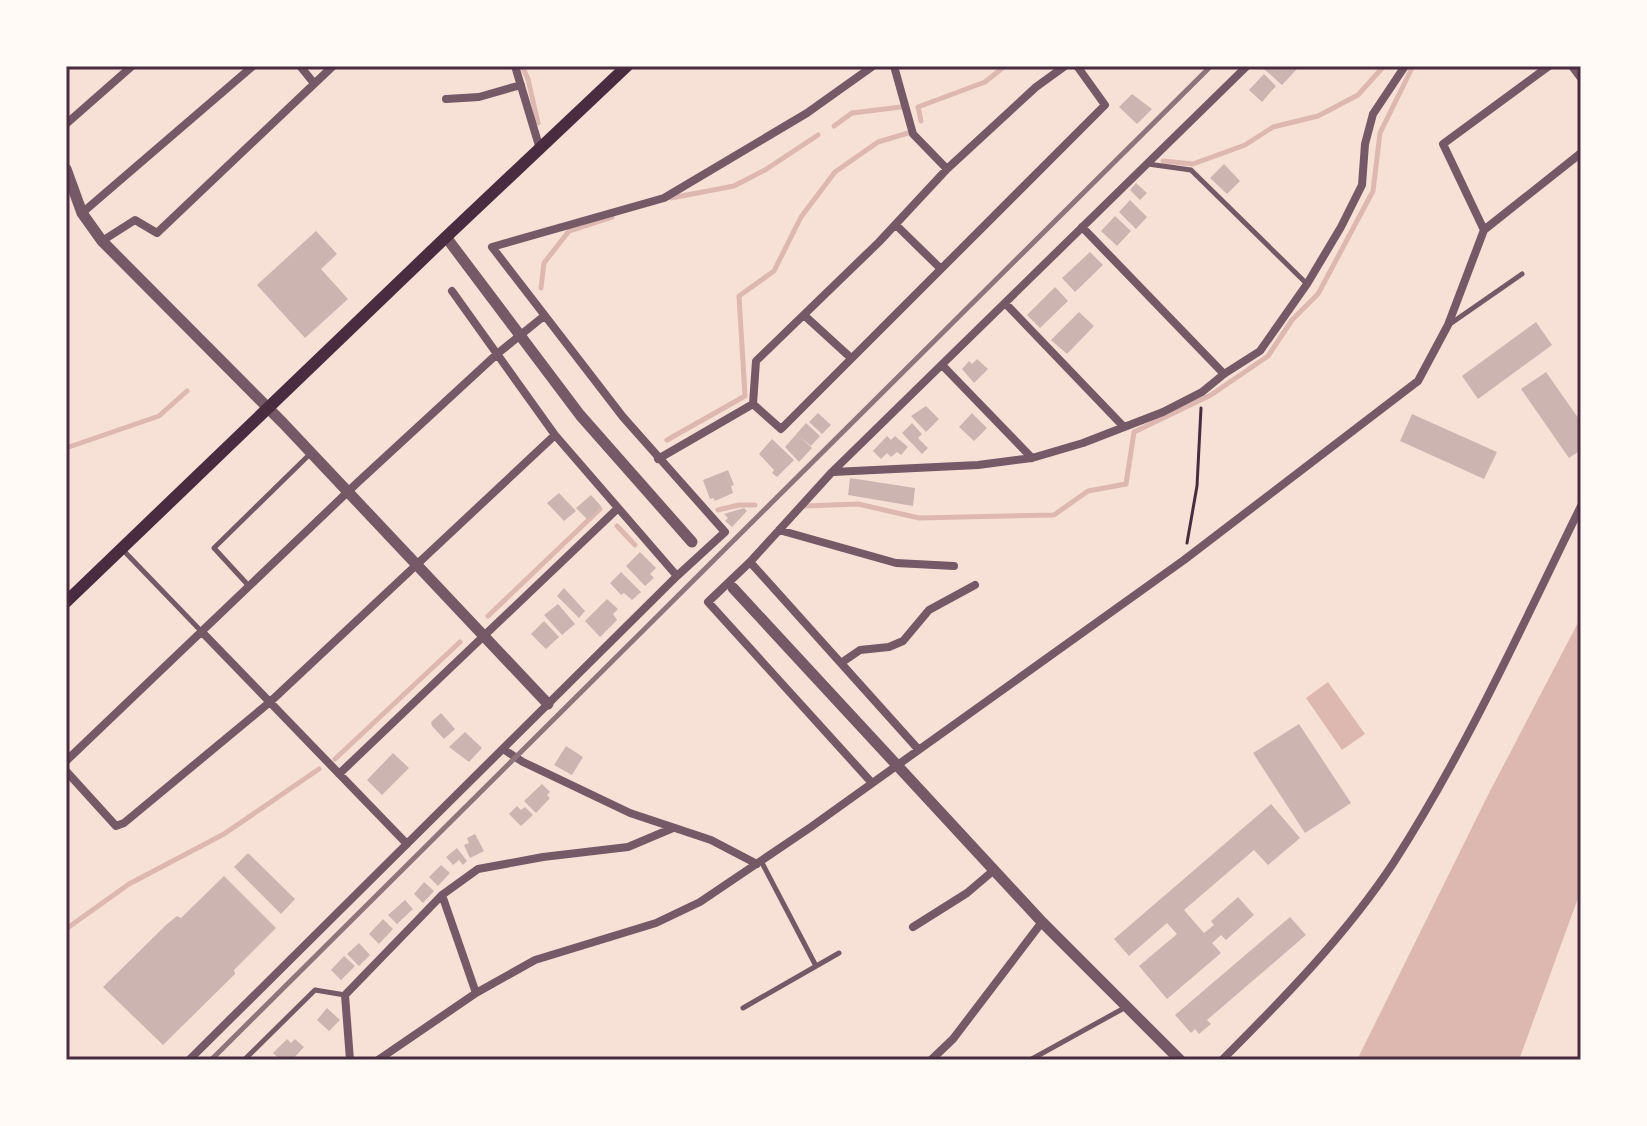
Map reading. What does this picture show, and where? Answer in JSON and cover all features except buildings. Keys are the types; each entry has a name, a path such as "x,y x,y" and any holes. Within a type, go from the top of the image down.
{"main road":[{"path":"66,602 627,66"}],"street":[{"path":"66,124 132,66"},
{"path":"82,213 253,66"},
{"path":"300,66 313,82"},
{"path":"102,241 135,220 157,233 333,66"},
{"path":"515,66 540,149"},
{"path":"189,1060 725,532 658,459 492,247 664,198 807,113 873,66"},
{"path":"894,66 913,134 947,169"},
{"path":"753,404 756,361 896,225 947,169 1036,87 1065,66"},
{"path":"753,404 781,429 1105,105 1077,66"},
{"path":"872,783 708,602 750,562 832,472 1247,66"},
{"path":"832,472 978,465 1032,458 1083,443 1163,412 1202,392 1260,351 1307,284 1341,227 1362,185 1365,144 1373,114 1405,66"},
{"path":"1484,230 1443,144 1549,66"},
{"path":"1572,66 1581,78"},
{"path":"446,99 479,97 521,85"},
{"path":"379,1060 476,993 535,960 656,923 700,902 1184,560 1418,381 1448,325 1484,230 1581,153"},
{"path":"66,170 82,213 102,241 311,453 548,704"},
{"path":"896,225 941,269"},
{"path":"1082,227 1224,374"},
{"path":"446,237 580,415 692,542"},
{"path":"452,291 555,435 677,576"},
{"path":"1005,303 1123,426"},
{"path":"66,761 248,585 497,354 544,316"},
{"path":"805,316 851,358"},
{"path":"943,366 1032,458"},
{"path":"658,459 753,404"},
{"path":"66,771 116,826 124,823 270,702 555,435"},
{"path":"1222,1060 1268,1015 1337,937 1392,864 1466,737 1581,506"},
{"path":"339,774 617,509"},
{"path":"779,530 896,563 954,566"},
{"path":"750,562 918,749"},
{"path":"841,663 860,650 889,647 903,641 929,610 975,585"},
{"path":"733,588 1042,922 1180,1060"},
{"path":"201,631 407,844"},
{"path":"503,749 523,762 630,813 711,840 759,862"},
{"path":"350,1060 345,995 442,895 478,869 543,857 628,847 673,828"},
{"path":"913,927 967,893 994,870"},
{"path":"442,895 476,993"},
{"path":"931,1060 953,1039 1042,922"}],"lane":[{"path":"1147,164 1191,170 1307,284"},
{"path":"1448,325 1522,274"},
{"path":"248,585 214,548 311,453"},
{"path":"122,549 201,631"},
{"path":"759,862 816,966"},
{"path":"743,1008 839,953"},
{"path":"244,1060 315,990 345,995"},
{"path":"1030,1060 1126,1007"}],"path":[{"path":"1184,560 1197,486 1202,392"}],"shaded area":[{"path":"1581,617 1581,890 1519,1060 1357,1060 1488,795"},
{"path":"1328,682 1365,734 1342,750 1306,698"}],"waterway":[{"path":"522,66 538,123"},
{"path":"921,121 918,107 985,82 1005,66"},
{"path":"1163,161 1193,164 1245,145 1273,127 1318,116 1358,95 1384,66"},
{"path":"805,506 858,504 919,518 1054,515 1088,491 1126,484 1134,432 1211,395 1268,356 1292,320 1318,294 1373,191 1380,133 1413,66"},
{"path":"834,126 852,113 901,107"},
{"path":"667,440 745,396 739,296 774,271 801,217 835,172 878,142 908,133"},
{"path":"671,198 734,186 765,170 818,135"},
{"path":"541,288 544,263 569,231 612,217"},
{"path":"66,448 159,416 187,391"},
{"path":"718,510 755,505"},
{"path":"488,616 600,509"},
{"path":"617,526 635,545"},
{"path":"335,759 460,642"},
{"path":"66,929 129,884 224,834 319,769"}],"railway":[{"path":"211,1060 1211,66"}]}
